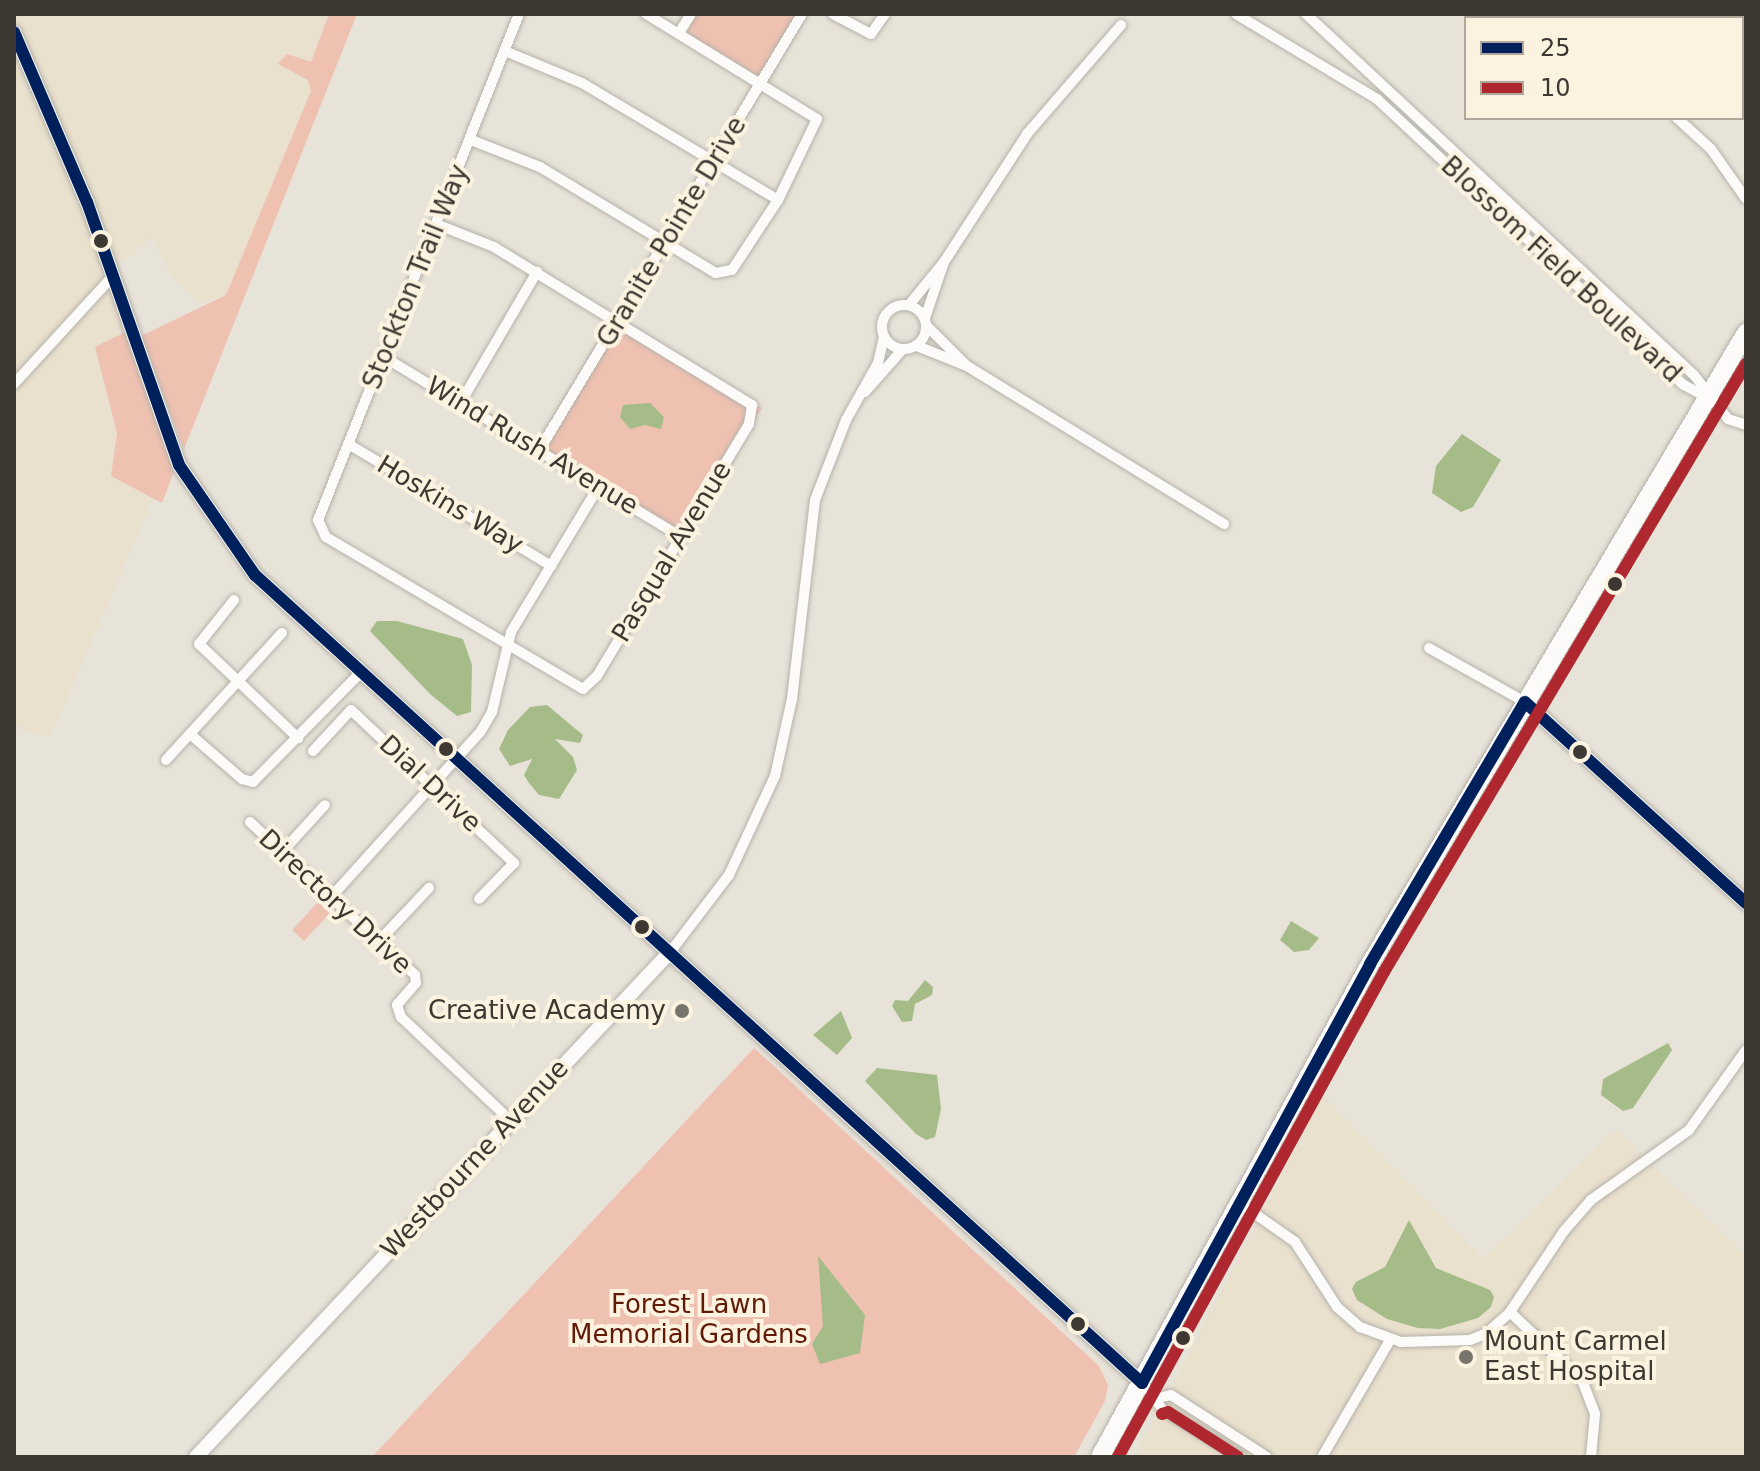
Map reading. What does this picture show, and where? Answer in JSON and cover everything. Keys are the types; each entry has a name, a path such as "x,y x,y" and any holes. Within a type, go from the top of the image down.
{"highway":[{"path":"1100,1457 1374,956 1746,333"}],"main road":[{"path":"14,20 14,29 70,160 113,276 165,432 204,504 255,575 1142,1383"},
{"path":"1525,702 1746,903"},
{"name":"Westbourne Avenue","path":"196,1457 671,951"}],"street":[{"name":"Stockton Trail Way","path":"506,647 326,537 318,520 519,14"},
{"path":"471,140 540,167 716,273 732,270 778,200 817,119 646,14"},
{"path":"679,33 691,14"},
{"name":"Granite Pointe Drive","path":"540,449 802,14"},
{"path":"833,14 871,34 885,14"},
{"name":"Blossom Field Boulevard","path":"1236,14 1377,99 1684,385 1708,398"},
{"name":"Blossom Field Boulevard","path":"1306,14 1694,375 1708,398"},
{"path":"1121,25 1027,134 944,262 909,305 889,311 882,323 884,337 902,350 917,346 967,366 1224,524"},
{"path":"505,51 582,83 778,200"},
{"path":"1679,120 1711,149 1746,199"},
{"path":"436,224 537,272 618,322"},
{"path":"917,346 944,262"},
{"path":"461,402 537,272"},
{"path":"14,384 113,276"},
{"path":"909,305 967,366"},
{"name":"Pasqual Avenue","path":"506,647 583,689 597,676 749,424 753,410 745,397 618,322"},
{"name":"Westbourne Avenue","path":"863,393 884,337"},
{"name":"Westbourne Avenue","path":"671,951 729,875 775,776 792,699 815,500 846,420 863,393 902,350"},
{"name":"Wind Rush Avenue","path":"384,357 680,536"},
{"path":"1708,398 1728,419 1746,425"},
{"name":"Hoskins Way","path":"350,445 551,566"},
{"path":"332,896 459,759 492,712 506,647 599,486"},
{"path":"234,600 199,644 298,738"},
{"path":"166,760 282,633"},
{"path":"1429,648 1525,702"},
{"path":"190,734 234,774 253,782 360,673"},
{"name":"Dial Drive","path":"313,751 351,710 514,863 479,899"},
{"path":"283,851 325,805"},
{"name":"Directory Drive","path":"250,822 417,979 397,1005 401,1017 511,1121"},
{"path":"379,941 429,888"},
{"path":"1241,1204 1295,1242 1349,1319 1390,1340 1461,1342 1487,1333 1510,1312 1582,1208 1689,1130 1746,1050"},
{"path":"1510,1312 1582,1380 1595,1414 1591,1457"},
{"path":"1322,1457 1390,1340"},
{"path":"1142,1383 1158,1398 1162,1409 1240,1457"},
{"path":"1158,1398 1171,1395 1267,1457"}],"shaded area":[{"path":"14,14 329,14 311,62 279,65 308,80 311,91 226,295 200,303 172,277 152,237 116,267 136,327 95,348 117,433 111,476 153,499 50,738 21,731 14,721"},
{"path":"650,403 664,417 661,429 645,425 630,429 620,417 623,405"},
{"path":"1462,434 1501,460 1473,507 1461,512 1432,493 1436,466"},
{"path":"377,621 397,621 463,639 472,665 471,712 457,716 430,694 370,631"},
{"path":"547,705 583,735 580,743 555,739 573,757 577,770 559,799 539,795 529,783 524,775 532,759 510,766 499,749 508,730 530,707"},
{"path":"1291,921 1319,938 1309,950 1294,952 1280,940"},
{"path":"925,980 933,987 932,995 915,1004 912,1021 902,1022 892,1006 895,1000 908,1001"},
{"path":"841,1011 852,1038 837,1055 813,1035"},
{"path":"1668,1043 1672,1050 1633,1108 1623,1111 1601,1095 1603,1079"},
{"path":"877,1068 937,1075 941,1109 935,1137 926,1140 916,1134 865,1081"},
{"name":"Mount Carmel East Hospital","path":"1323,1096 1483,1258 1617,1129 1746,1256 1746,1457 1135,1457"},
{"path":"1409,1220 1436,1268 1490,1290 1494,1297 1491,1307 1478,1318 1440,1329 1418,1328 1387,1319 1357,1300 1352,1289 1356,1282 1385,1267"},
{"path":"818,1256 865,1315 860,1353 820,1364 812,1344 823,1326"}],"green space":[{"path":"329,14 357,14 184,449 141,336 226,295 311,91 308,80 278,64 287,54 311,62"},
{"path":"691,14 802,14 762,83 679,33"},
{"path":"618,322 762,408 680,536 540,449"},
{"path":"125,332 176,467 162,503 111,476 117,433 95,347"},
{"path":"318,902 330,913 304,941 292,930"},
{"name":"Forest Lawn Memorial Gardens","path":"754,1048 1099,1366 1108,1385 1105,1401 1074,1457 372,1457"}],"transit line":[{"name":"25","path":"14,32 87,202 179,465 255,575 1142,1383"},
{"name":"10","path":"1118,1457 1384,972 1746,364"},
{"name":"25","path":"1525,702 1746,903"},
{"name":"25","path":"1142,1383 1370,964 1525,702"},
{"name":"10","path":"1162,1414 1168,1412 1238,1457"}],"place":[{"name":"Creative Academy","path":"682,1011"},
{"name":"Mount Carmel East Hospital","path":"1466,1357"}]}
